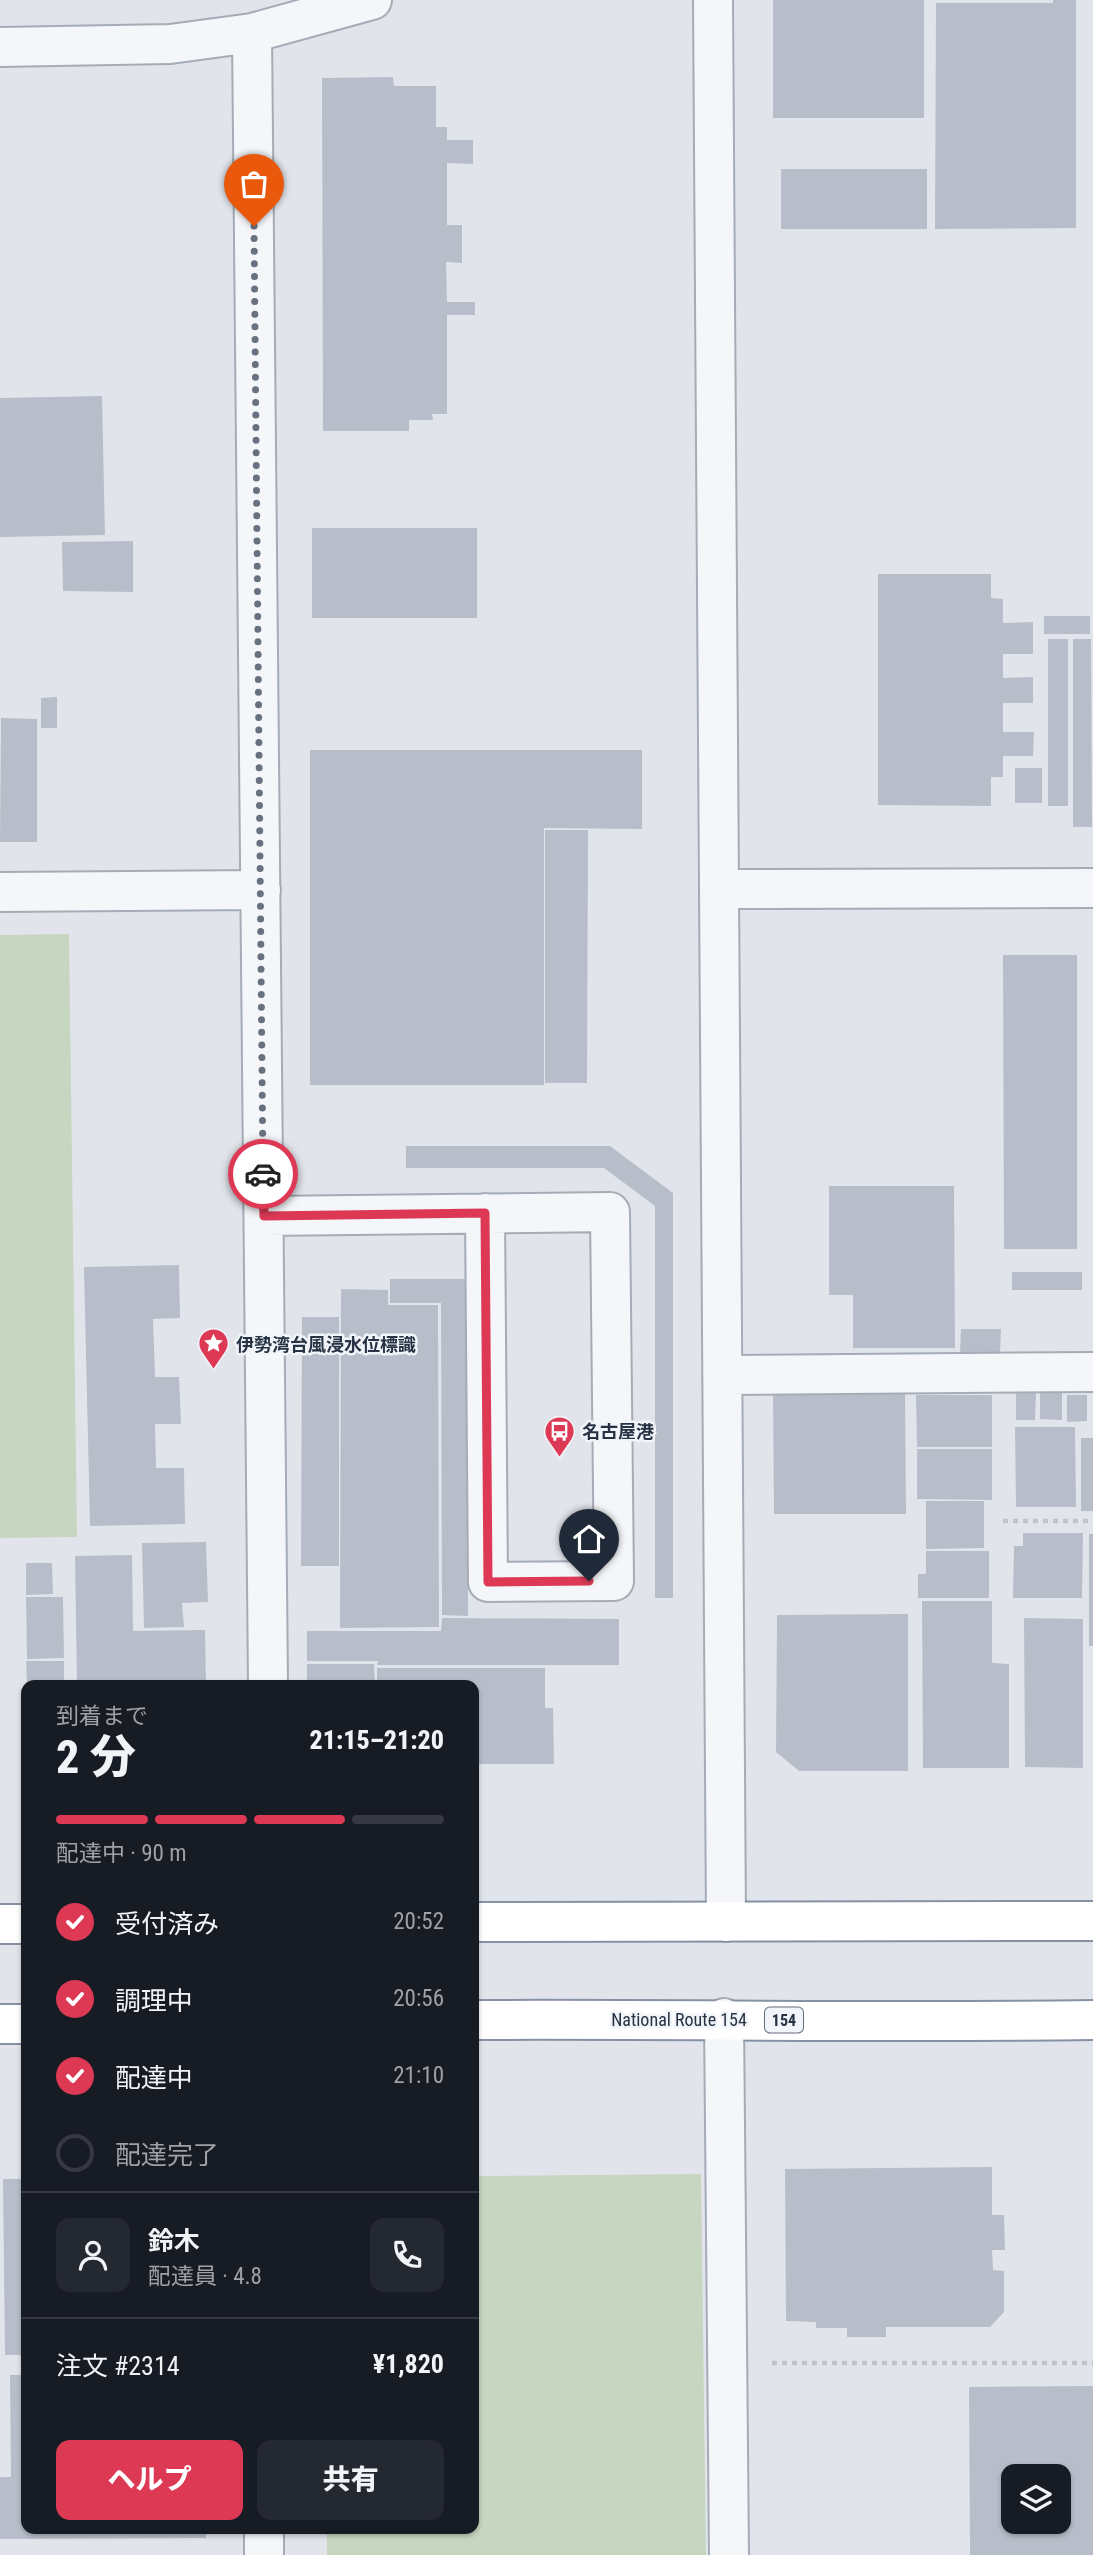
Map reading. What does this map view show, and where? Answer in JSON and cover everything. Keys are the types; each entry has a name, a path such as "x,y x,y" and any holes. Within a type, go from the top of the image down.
{"highway":[{"path":"479,1922 1093,1920"},
{"path":"0,1924 21,1924"},
{"name":"National Route 154","path":"479,2020 724,2018 905,2023 1093,2020"},
{"path":"0,2024 21,2024"}],"street":[{"path":"0,47 170,44 253,33 372,0"},
{"path":"713,0 726,1923"},
{"path":"253,33 268,1680"},
{"path":"719,889 1093,888"},
{"path":"0,892 261,890"},
{"path":"264,1216 485,1213 610,1212 614,1581 488,1582 485,1213"},
{"path":"723,1375 1093,1372"},
{"path":"724,2018 729,2555"},
{"path":"264,2534 264,2555"}],"path":[{"path":"1003,1521 1093,1521"},
{"path":"727,2363 1093,2363"}],"green space":[{"path":"69,934 77,1537 0,1538 0,935"},
{"path":"701,2174 706,2555 327,2555 327,2534 479,2534 479,2176"}],"building":[{"path":"773,0 924,0 924,118 773,118"},
{"path":"1053,0 1076,0 1076,228 935,229 936,3 1053,3"},
{"path":"393,77 394,86 436,86 436,127 447,127 447,140 473,140 473,164 447,163 447,225 462,225 462,263 446,262 447,302 475,302 475,315 447,315 447,414 432,414 433,420 409,420 409,431 323,431 322,78"},
{"path":"781,169 927,169 927,229 781,229"},
{"path":"102,396 105,535 0,537 0,398"},
{"path":"312,528 477,528 477,618 312,618"},
{"path":"133,541 133,592 63,591 62,542"},
{"path":"878,574 991,574 991,598 1003,599 1003,623 1033,622 1033,654 1003,654 1003,678 1033,677 1033,703 1003,703 1003,732 1034,732 1033,756 1003,756 1003,777 991,777 991,806 878,805"},
{"path":"1044,616 1090,616 1090,634 1044,634"},
{"path":"1048,639 1068,639 1068,806 1048,806"},
{"path":"1073,639 1091,639 1092,827 1073,827"},
{"path":"57,697 57,728 41,728 41,698"},
{"path":"1,718 37,719 37,842 0,842"},
{"path":"310,750 642,750 642,829 544,828 544,1085 310,1085"},
{"path":"1015,768 1042,768 1042,803 1015,803"},
{"path":"545,830 588,830 587,1083 545,1083"},
{"path":"1003,955 1077,955 1077,1249 1004,1249"},
{"path":"406,1146 610,1146 673,1193 673,1598 655,1598 655,1206 604,1168 406,1168"},
{"path":"829,1186 954,1186 955,1348 853,1348 853,1295 829,1295"},
{"path":"179,1265 180,1318 153,1319 155,1377 179,1377 181,1424 155,1424 156,1468 184,1468 185,1524 90,1526 84,1267"},
{"path":"1012,1272 1082,1272 1082,1290 1012,1290"},
{"path":"390,1279 468,1279 468,1616 442,1615 441,1303 390,1303"},
{"path":"341,1289 388,1290 388,1305 438,1305 439,1627 340,1628"},
{"path":"302,1317 339,1317 339,1566 301,1566"},
{"path":"961,1329 1001,1329 1000,1354 960,1354"},
{"path":"773,1392 905,1392 906,1514 774,1514"},
{"path":"1016,1393 1036,1393 1035,1420 1016,1420"},
{"path":"1040,1393 1062,1393 1062,1420 1040,1419"},
{"path":"916,1395 992,1395 992,1447 917,1447"},
{"path":"1067,1395 1087,1395 1087,1421 1067,1422"},
{"path":"1015,1427 1075,1427 1076,1507 1016,1507"},
{"path":"1081,1438 1093,1438 1093,1511 1081,1511"},
{"path":"917,1449 992,1449 992,1500 917,1499"},
{"path":"926,1501 984,1501 984,1548 926,1549"},
{"path":"1023,1533 1083,1533 1082,1598 1013,1598 1014,1546 1023,1546"},
{"path":"1089,1534 1093,1534 1093,1646 1089,1646"},
{"path":"206,1542 208,1602 182,1603 184,1627 144,1628 142,1543"},
{"path":"926,1551 989,1551 989,1598 918,1598 918,1574 926,1574"},
{"path":"132,1555 133,1631 205,1630 206,1680 77,1680 75,1556"},
{"path":"26,1563 52,1563 53,1594 26,1595"},
{"path":"26,1597 63,1597 64,1658 27,1659"},
{"path":"922,1601 992,1601 992,1663 1009,1664 1009,1768 923,1768"},
{"path":"908,1614 908,1771 799,1771 776,1752 777,1615"},
{"path":"442,1618 619,1619 619,1665 377,1665 378,1661 307,1661 307,1631 441,1631"},
{"path":"1024,1618 1083,1619 1083,1768 1025,1767"},
{"path":"26,1661 64,1661 64,1680 27,1680"},
{"path":"307,1664 374,1664 375,1680 307,1680"},
{"path":"377,1668 545,1668 545,1708 553,1708 554,1764 479,1764 479,1680 377,1680"},
{"path":"992,2167 992,2215 1004,2215 1005,2250 992,2250 993,2270 1004,2271 1004,2312 990,2327 886,2327 886,2337 847,2337 847,2328 816,2328 816,2322 786,2321 785,2169"},
{"path":"3,2179 21,2179 21,2355 5,2355"},
{"path":"10,2375 21,2375 21,2534 206,2534 206,2538 0,2539 0,2477 11,2477"},
{"path":"1093,2386 1093,2555 970,2555 969,2387"}],"way so far":[{"path":"254,226 263,1174"}],"place":[{"name":"伊勢湾台風浸水位標識","path":"213,1371"},
{"name":"名古屋港","path":"559,1458"}],"route":[{"path":"263,1174 264,1216 485,1213 488,1582 589,1581"}]}
